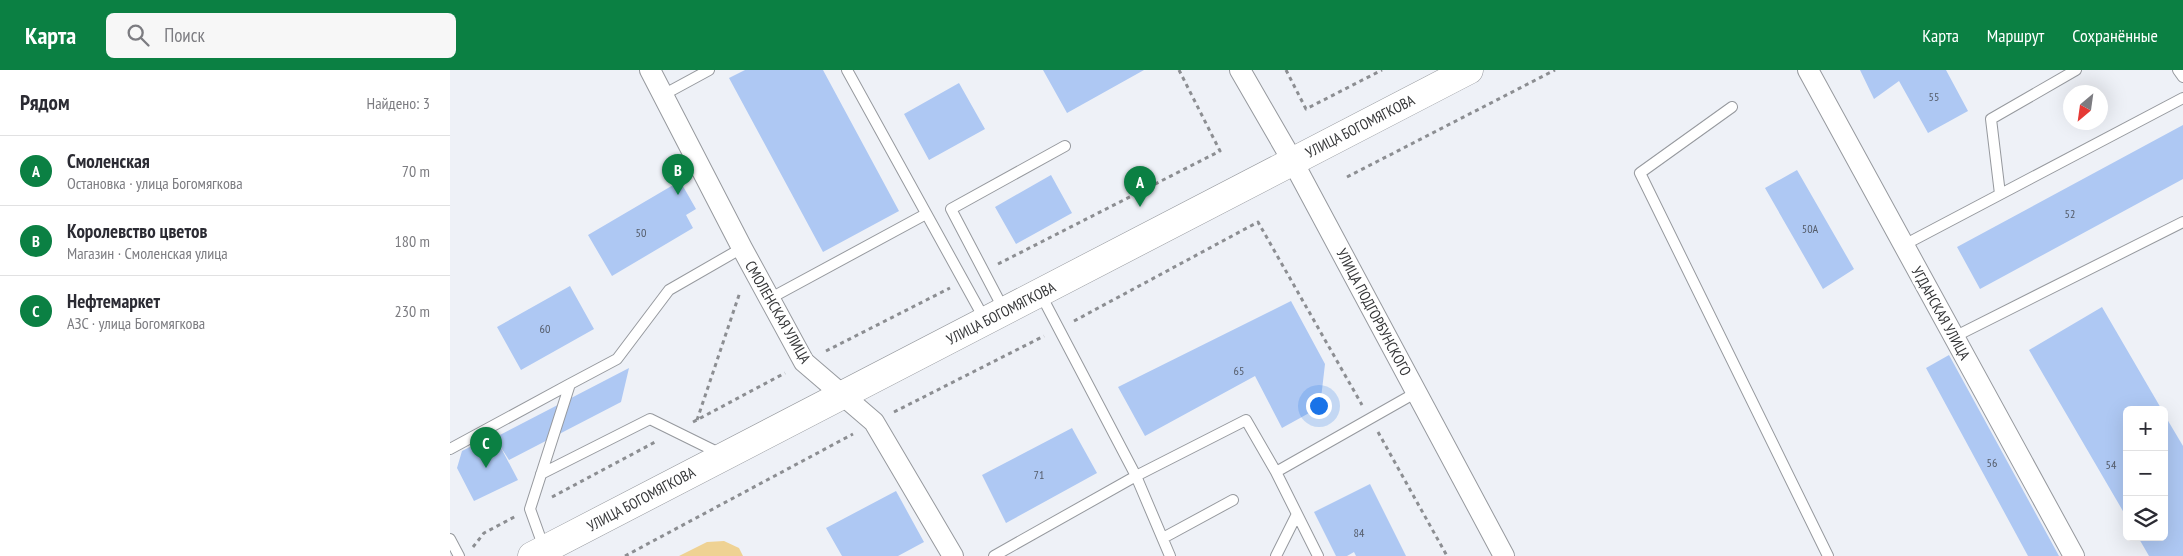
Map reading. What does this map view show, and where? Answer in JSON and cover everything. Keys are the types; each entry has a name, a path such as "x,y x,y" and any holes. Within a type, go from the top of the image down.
{"main road":[{"name":"УЛИЦА БОГОМЯГКОВА","path":"538,553 1292,160 1469,70"}],"street":[{"name":"СМОЛЕНСКАЯ УЛИЦА","path":"650,70 804,362 874,422 953,556"},
{"name":"УЛИЦА ПОДГОРБУНСКОГО","path":"1240,70 1292,160 1504,556"},
{"name":"УГДАНСКАЯ УЛИЦА","path":"1808,70 2074,556"}],"lane":[{"path":"663,95 709,70"},
{"path":"847,70 964,281 995,315"},
{"path":"2178,70 2183,77"},
{"path":"2000,194 1991,119 2073,71"},
{"path":"1904,245 2183,98"},
{"path":"1732,107 1640,173 1828,556"},
{"path":"995,315 985,270 952,209 1064,146"},
{"path":"770,299 926,214"},
{"path":"1954,337 2183,222"},
{"path":"450,449 617,359 669,290 746,255"},
{"path":"1040,293 1136,476 1170,556"},
{"path":"538,553 530,509 570,384"},
{"path":"1276,472 1417,392"},
{"path":"541,474 650,419 724,455"},
{"path":"994,556 1136,476 1246,420 1276,472 1318,556"},
{"path":"1163,538 1233,500"},
{"path":"1276,556 1297,514"},
{"path":"450,538 459,556"}],"path":[{"path":"985,270 1220,150 1179,70"},
{"path":"1286,70 1306,109 1382,70"},
{"path":"1347,177 1555,70"},
{"path":"625,556 874,422 1060,328 1258,222 1446,556"},
{"path":"697,420 746,255"},
{"path":"473,548 484,533 804,362 964,281"}],"shaded area":[{"path":"724,541 739,548 743,556 679,556 707,542"}],"building":[{"path":"745,70 823,70 899,211 823,252 729,78"},
{"path":"1043,70 1144,70 1067,113"},
{"path":"1860,70 1946,70 1968,111 1928,133 1899,81 1874,99"},
{"path":"959,83 985,129 929,160 904,114"},
{"path":"2183,125 2183,179 1980,289 1957,247"},
{"path":"1797,170 1854,269 1823,289 1765,188"},
{"path":"1051,175 1072,213 1016,244 995,207"},
{"path":"680,181 696,209 686,215 693,228 612,276 588,235"},
{"path":"570,286 594,329 521,370 497,327"},
{"path":"1291,301 1325,364 1320,407 1282,428 1255,376 1145,436 1118,387"},
{"path":"2102,307 2160,406 2123,406 2123,511 2029,350"},
{"path":"1949,355 2059,556 2028,556 1926,368"},
{"path":"629,368 621,402 509,460 500,446 518,480 474,501 457,468 462,451 495,434 496,437"},
{"path":"2168,421 2183,446 2183,556 2149,556 2140,541 2168,541"},
{"path":"1072,428 1097,473 1006,523 982,475"},
{"path":"1370,484 1406,556 1356,556 1354,552 1347,556 1336,556 1314,512"},
{"path":"896,491 924,542 898,556 842,556 826,528"}],"place":[{"name":"Королевство цветов","path":"678,195"},
{"name":"Смоленская","path":"1140,207"},
{"name":"Нефтемаркет","path":"486,468"}]}
